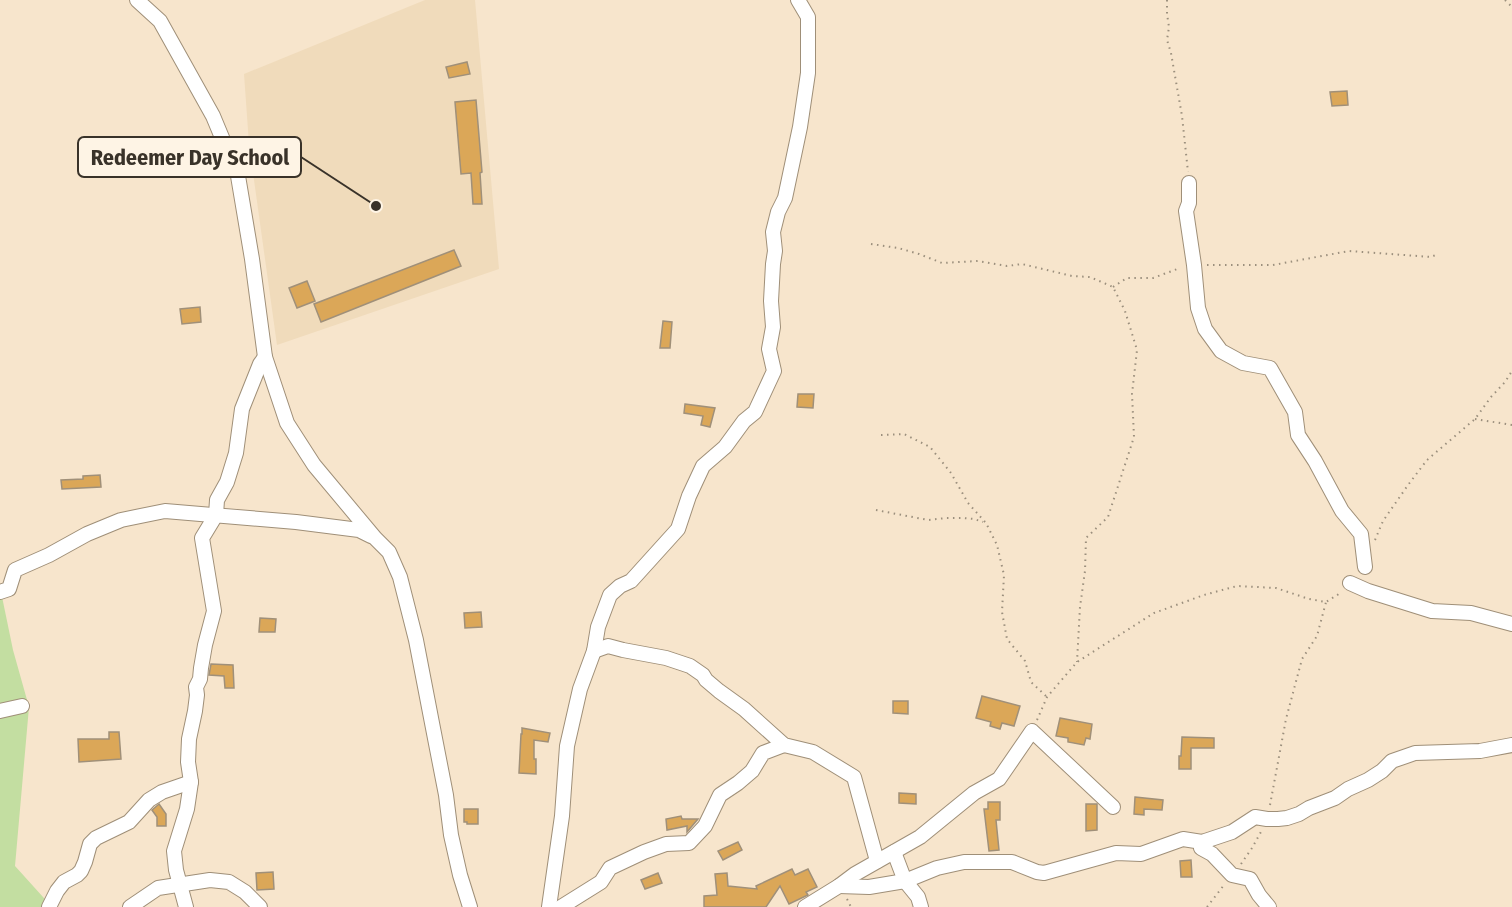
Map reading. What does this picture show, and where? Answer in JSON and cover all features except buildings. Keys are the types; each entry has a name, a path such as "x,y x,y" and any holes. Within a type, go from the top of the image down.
{"street":[{"path":"137,0 160,21 213,116 238,176 265,357 286,423 314,465 389,552 400,577 416,640 446,795 451,835 470,907"},
{"path":"549,907 562,816 567,746 580,689 610,595 620,586 631,581 678,529 689,496 703,466 725,447 744,421 755,412 774,370 769,349 774,327 771,301 776,251 773,232 778,212 785,198 800,127 808,73 808,17 798,0"},
{"path":"1189,183 1189,203 1186,211 1198,308 1205,329 1221,351 1243,363 1270,368 1294,412 1298,435 1316,462 1342,511 1361,534 1365,567"},
{"path":"186,907 176,870 174,851 187,809 190,782 189,739 195,711 196,687 200,679 213,611 202,538 216,515 217,500 228,482 236,453 242,409 265,357"},
{"path":"0,592 9,589 15,570 87,534 121,520 165,511 296,522 359,530 375,538"},
{"path":"1350,583 1432,611 1471,614 1512,624"},
{"path":"594,651 608,646 623,651 666,658 690,666 703,675 719,692 744,709 784,745 813,752 854,777 877,861"},
{"path":"0,711 22,706"},
{"path":"805,907 826,901 839,886 855,874 920,837 974,793 999,779 1032,731 1113,807"},
{"path":"561,907 601,882 610,868 666,844 689,843 705,826 720,795 752,771 763,753 784,745"},
{"path":"839,886 869,887 905,881 937,868 964,862 1012,862 1044,873 1116,853 1141,854 1183,839 1202,843 1232,832 1255,817 1287,818 1335,798 1382,771 1392,761 1415,753 1480,751 1512,745"},
{"path":"49,907 64,882 81,871 90,844 96,838 129,822 149,800 162,792 190,782"},
{"path":"1201,848 1212,854 1232,875 1250,879 1269,907"},
{"path":"894,852 905,881 918,897 921,907"},
{"path":"130,907 158,888 210,880 230,882 245,892 260,907"}],"path":[{"path":"1167,0 1169,27 1167,40 1182,116 1189,183"},
{"path":"1505,0 1512,7"},
{"path":"871,244 898,248 942,263 978,261 1007,266 1022,264 1072,276 1090,277 1113,287 1125,311 1137,350 1132,394 1134,437 1108,517 1086,538 1077,662"},
{"path":"1113,287 1126,278 1153,278 1194,265 1273,265 1349,251 1431,257 1438,254"},
{"path":"1365,567 1383,521 1408,484 1427,460 1475,419 1512,370"},
{"path":"1475,419 1512,425"},
{"path":"881,435 904,434 930,447 951,473 968,503 986,523 997,545 1004,575 1002,612 1007,639 1025,661 1031,682 1047,698"},
{"path":"876,510 928,520 963,518 986,523"},
{"path":"1032,731 1047,698 1077,662 1154,613 1237,586 1276,588 1308,599 1326,602 1343,592 1350,583"},
{"path":"1207,907 1252,848 1267,819 1286,719 1302,659 1317,636 1326,602"}],"shaded area":[{"path":"425,0 475,0 499,269 277,345 249,144 244,74"}],"green space":[{"path":"0,587 13,650 29,707 15,866 52,907 0,907"}],"place":[{"name":"Redeemer Day School","path":"376,206"}]}
